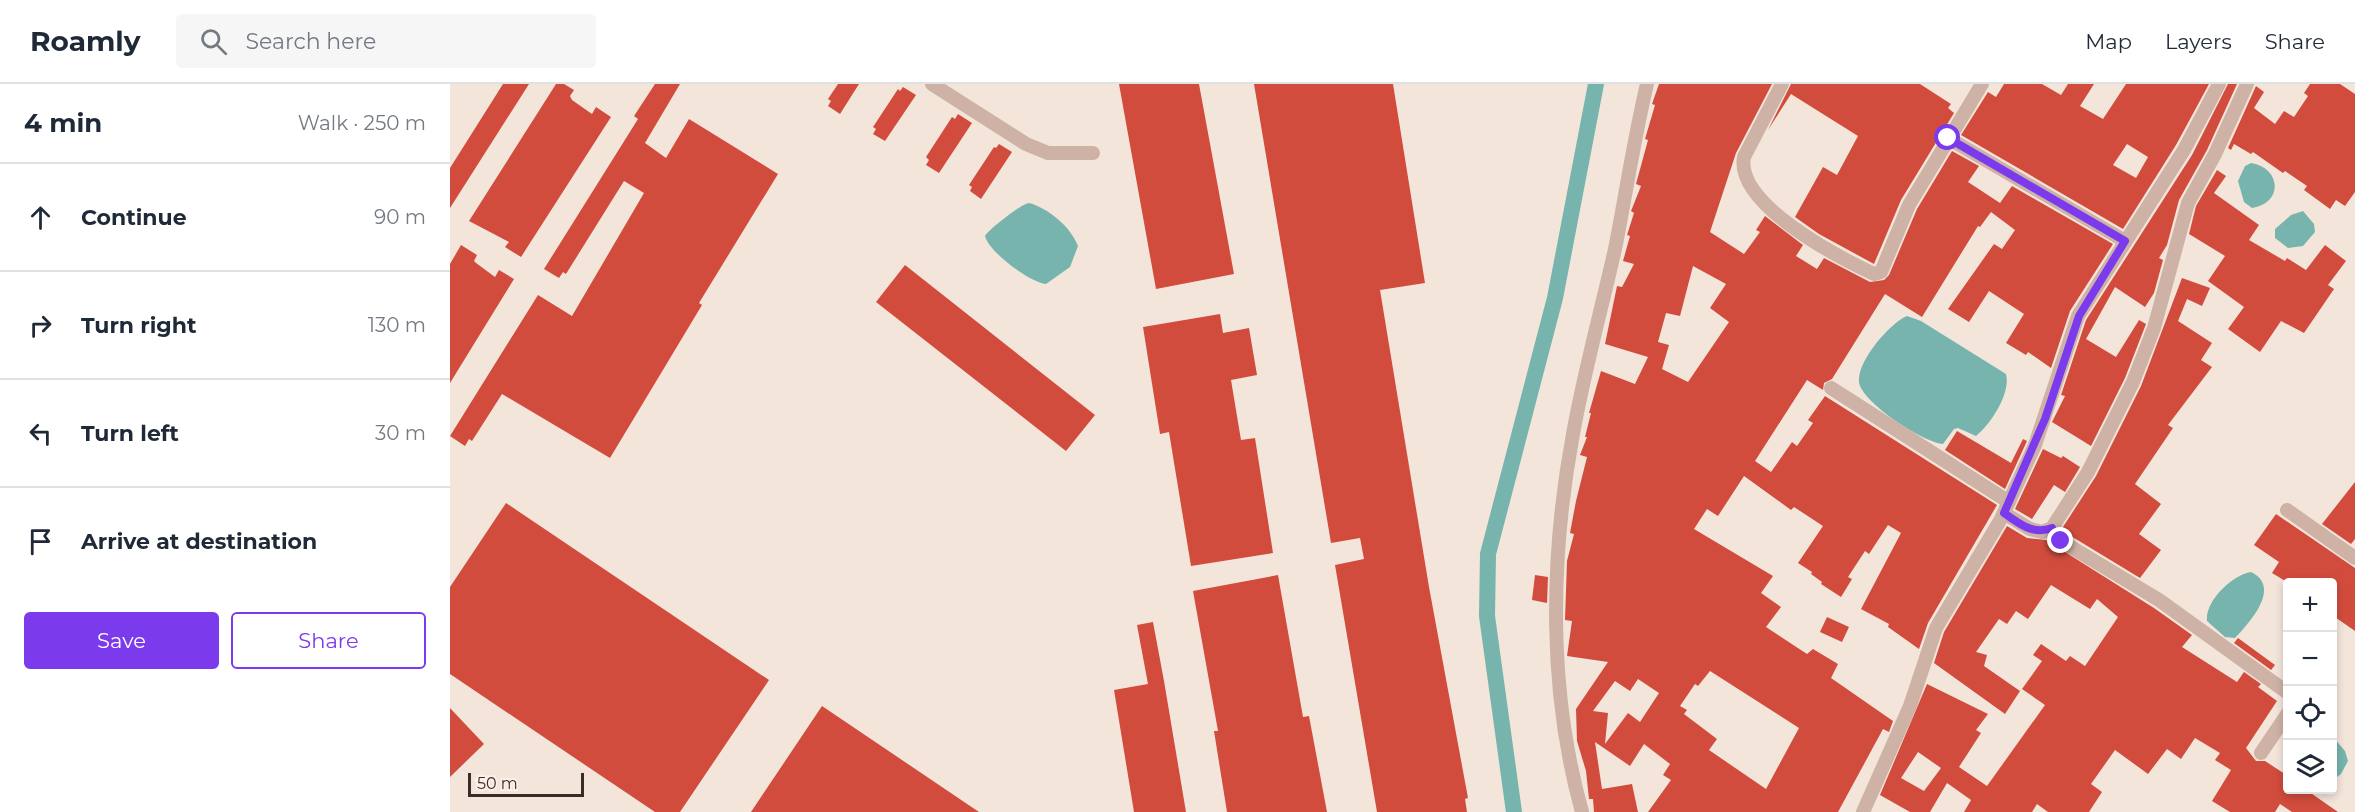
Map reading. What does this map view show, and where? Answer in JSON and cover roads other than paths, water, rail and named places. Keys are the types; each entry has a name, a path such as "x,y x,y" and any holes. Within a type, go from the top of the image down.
{"street":[{"path":"932,84 1026,144 1048,153 1093,153"},
{"path":"1582,812 1566,726 1555,632 1559,540 1573,432 1615,248 1647,84"},
{"path":"1782,84 1744,157 1742,169 1747,183 1772,210 1790,225 1874,274 1881,272 1909,205 1982,84"},
{"path":"1863,812 1910,706 1936,628 2007,507 2045,419 2079,316 2184,150 2219,84"},
{"path":"1831,388 2007,507 2030,529 2042,532 2052,528 2103,445 2133,382 2165,295 2188,203 2219,145 2247,84"},
{"path":"1948,138 2125,241"},
{"path":"2287,510 2355,558"},
{"path":"2052,528 2053,535 2061,541 2159,600 2283,689"},
{"path":"2261,753 2283,720"}],"water":[{"path":"2251,163 2269,172 2275,186 2269,200 2252,208 2244,202 2238,181 2245,166"},
{"path":"1029,203 1044,209 1058,219 1070,232 1078,246 1070,267 1046,284 1030,278 1002,258 988,243 985,236 1006,217"},
{"path":"2303,211 2314,224 2315,232 2303,246 2288,248 2275,238 2275,229 2291,215"},
{"path":"1907,316 1921,321 2006,374 2007,382 2003,399 1988,424 1976,436 1958,428 1954,429 1943,444 1934,442 1922,437 1881,410 1862,390 1859,382 1860,373 1869,354 1892,326"},
{"path":"2251,572 2260,578 2264,586 2264,595 2260,605 2235,638 2225,637 2207,621 2210,605 2228,584"},
{"path":"2337,742 2345,751 2348,761 2337,777"}],"waterway":[{"path":"1514,812 1487,616 1488,554 1555,298 1596,84"}]}
